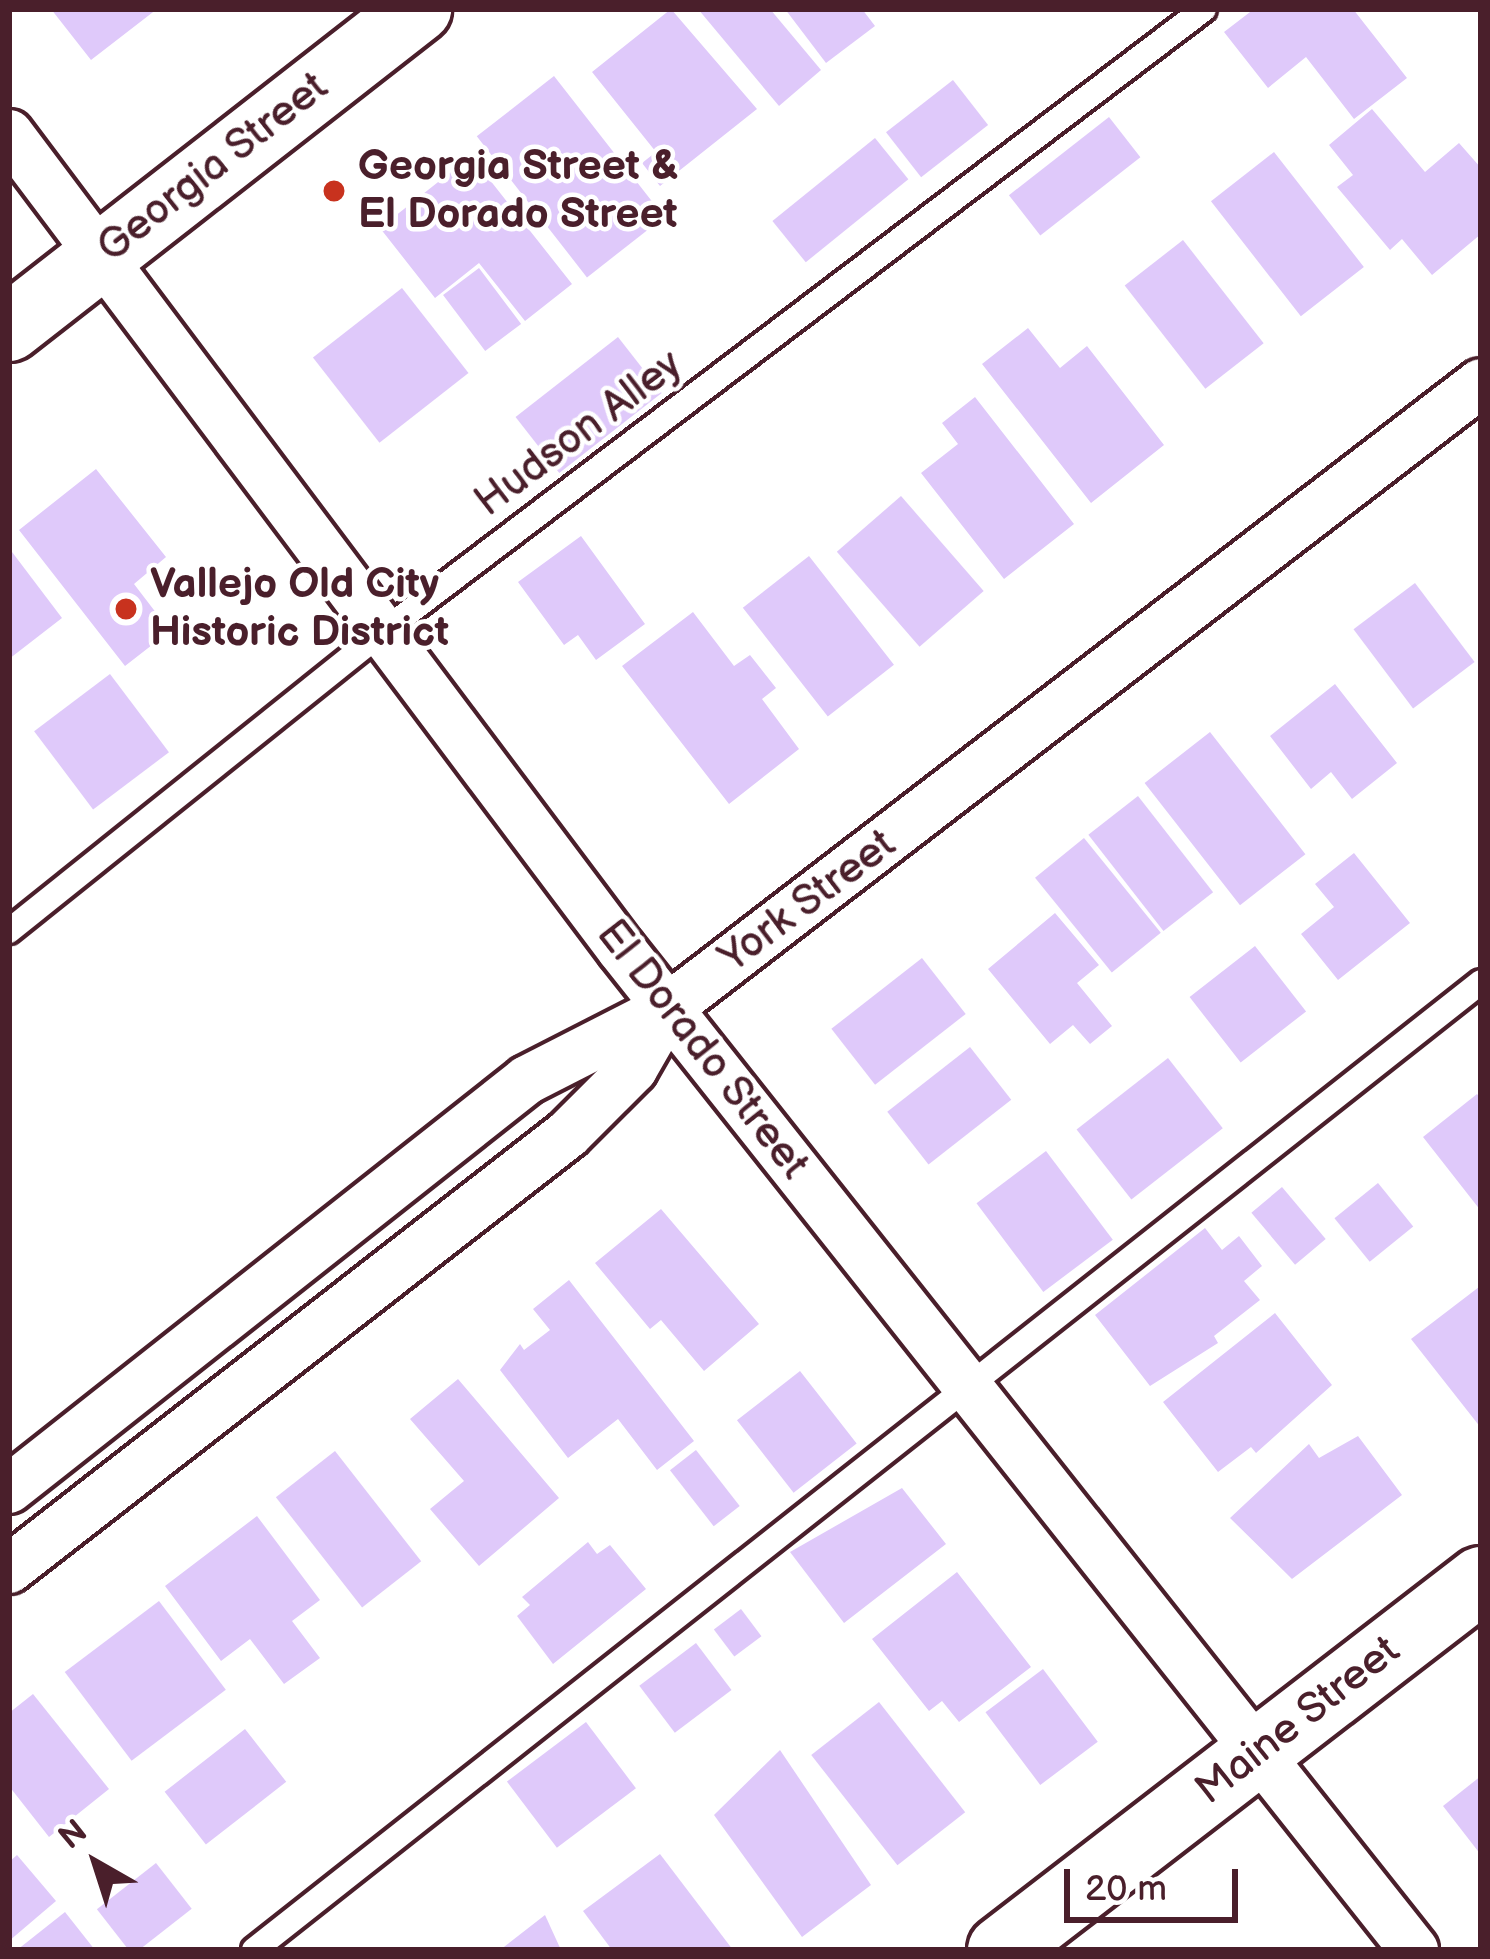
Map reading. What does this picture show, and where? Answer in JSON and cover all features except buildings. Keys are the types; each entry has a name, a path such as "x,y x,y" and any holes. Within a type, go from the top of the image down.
{"street":[{"name":"Georgia Street","path":"9,328 418,9"},
{"name":"El Dorado Street","path":"9,134 668,1008 1414,1950"},
{"name":"York Street","path":"9,1489 527,1080 668,1008 1481,383"},
{"path":"9,1569 568,1134 633,1069 668,1008"},
{"name":"Maine Street","path":"1001,1950 1481,1580"}],"lane":[{"name":"Hudson Alley","path":"9,931 384,631 1204,9"},
{"path":"254,1950 1481,982"}],"place":[{"name":"Georgia Street & El Dorado Street","path":"334,191"},
{"name":"Vallejo Old City Historic District","path":"126,609"}]}
